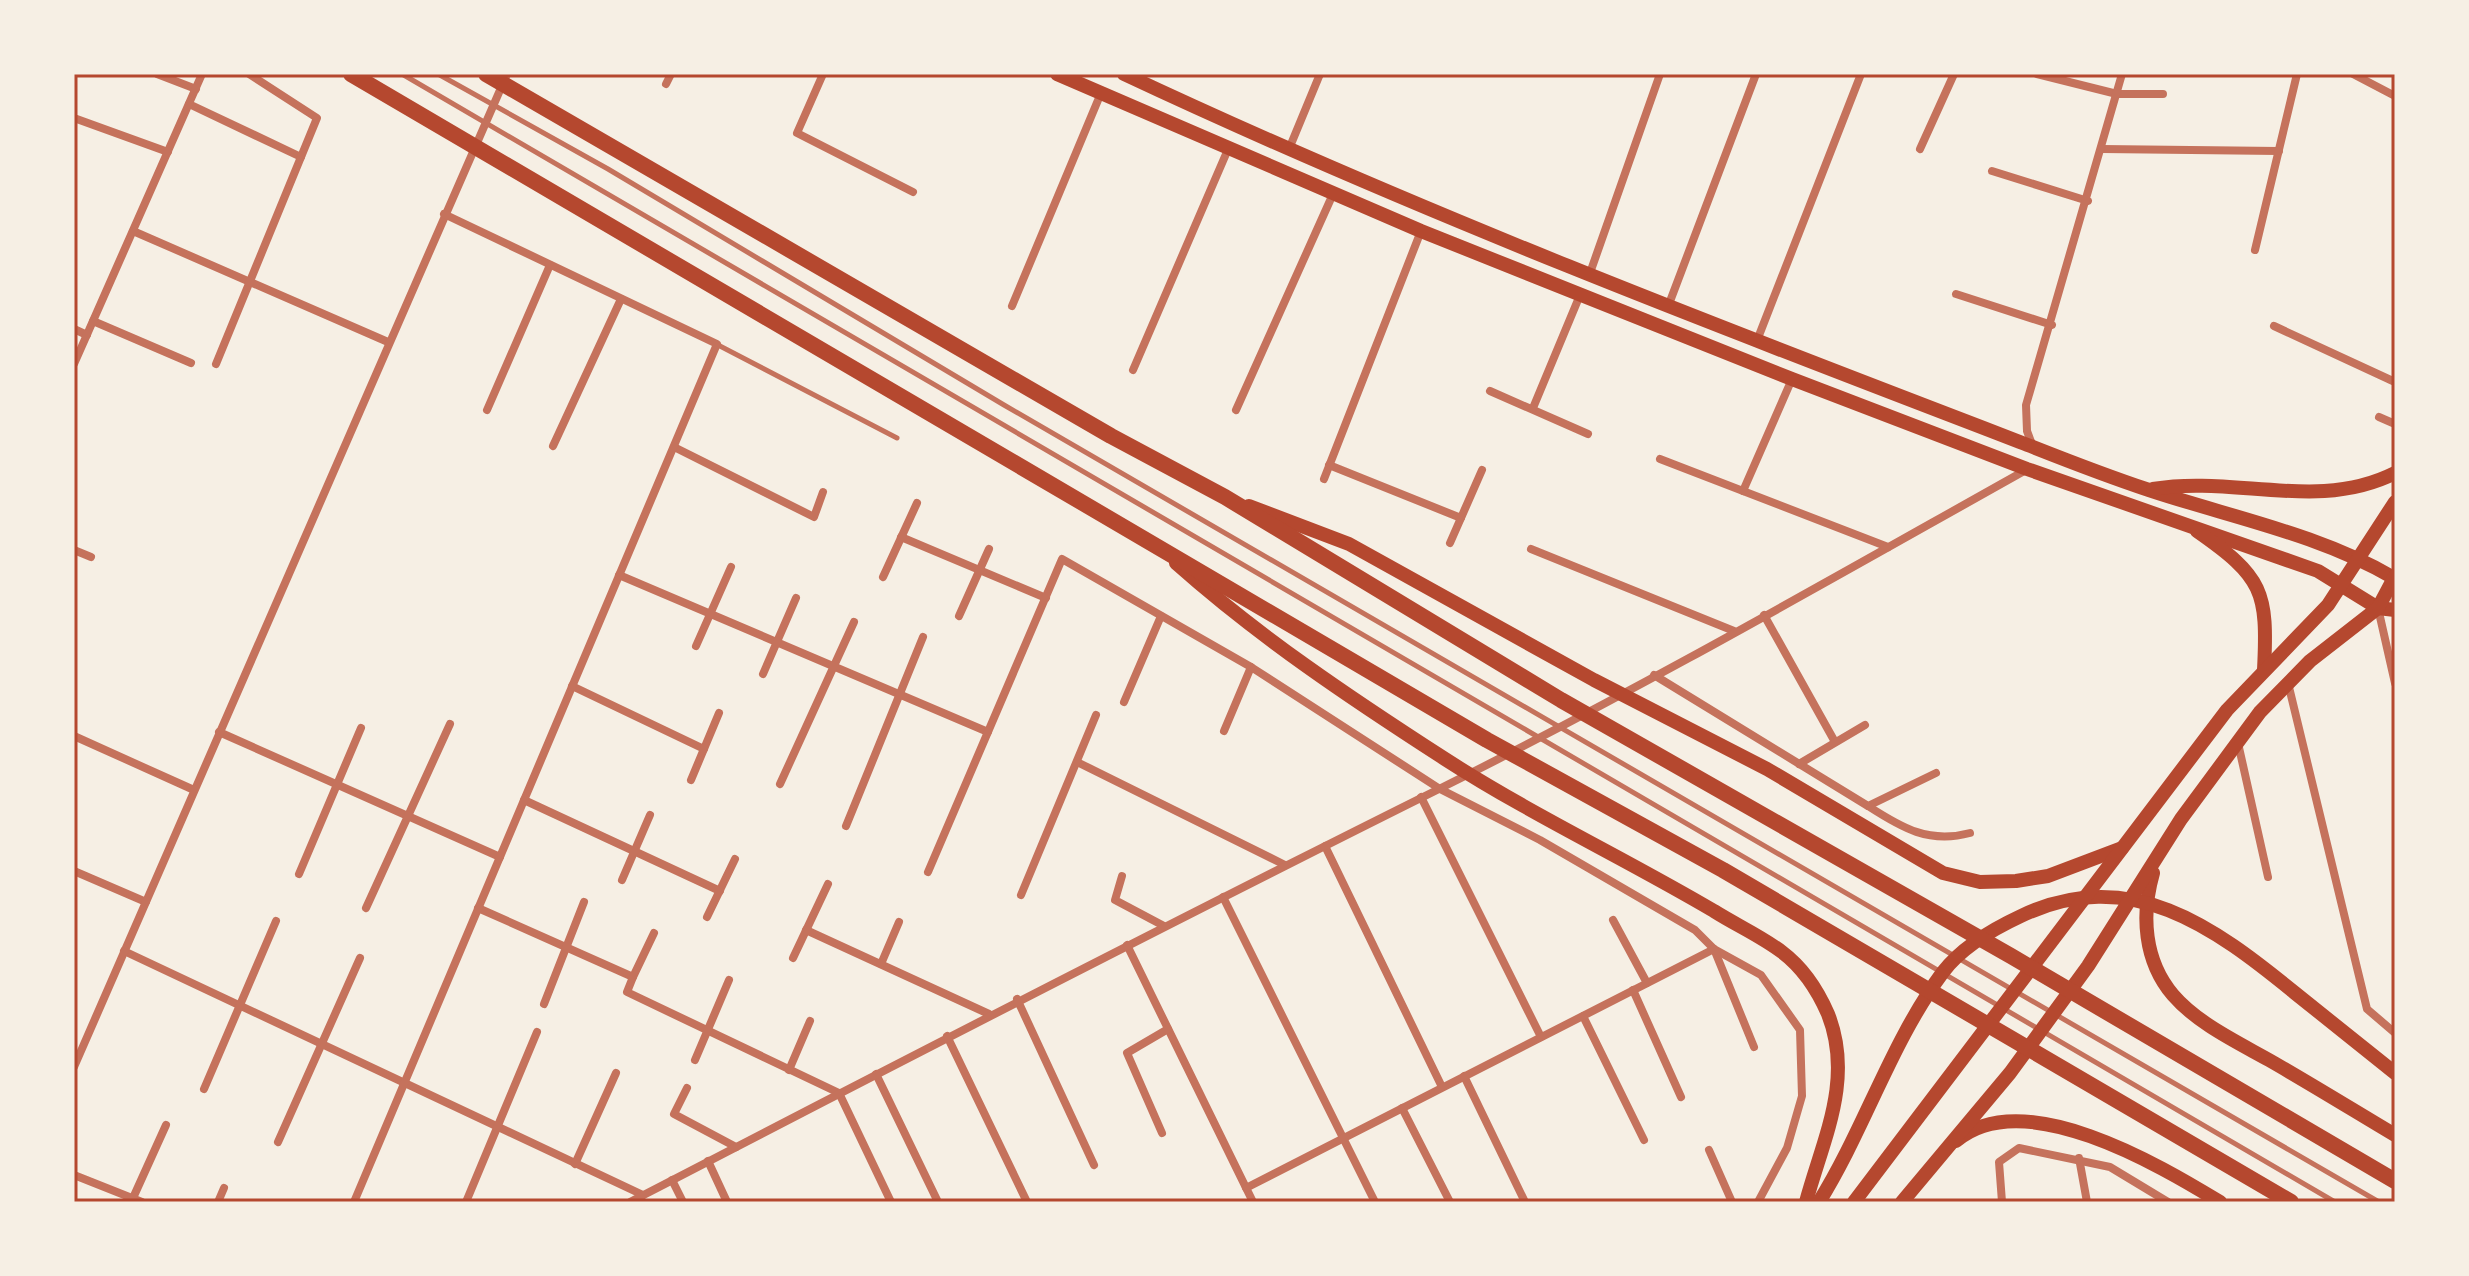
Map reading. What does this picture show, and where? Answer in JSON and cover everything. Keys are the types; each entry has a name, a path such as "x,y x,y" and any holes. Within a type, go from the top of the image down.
{"highway":[{"path":"351,74 1487,740 1723,870 2291,1202"},
{"path":"486,74 1111,436 1225,497 1561,700 2011,956 2395,1181"}],"main road":[{"path":"1057,74 1333,194 1580,295 2027,469 2180,520 2318,571 2378,608 2395,610"},
{"path":"1124,74 1289,149 1590,273 2033,447 2149,490 2358,557 2395,577 2378,608 2287,682 2238,742 2181,819 2088,966 2010,1073 1934,1159 1902,1202"},
{"path":"2027,469 2033,447"},
{"path":"2149,490 2174,486 2266,492 2352,489 2395,473"},
{"path":"1225,497 1349,544 1594,680 1767,769 1943,873 1980,882 2016,881 2048,876 2122,848"},
{"path":"1854,1202 2227,710 2313,623 2395,502"},
{"path":"2180,520 2233,558 2258,589 2266,613 2264,670"},
{"path":"1161,550 1232,612 1448,760 1782,952 1801,970 1829,1017 1838,1057 1839,1090 1806,1202"},
{"path":"2157,860 2145,919 2159,974 2174,996 2222,1033 2395,1135"},
{"path":"1819,1202 1839,1170 1912,1018 1945,969 1973,944 2030,912 2074,899 2105,897 2137,900 2196,920 2232,942 2395,1073"},
{"path":"1934,1159 1960,1137 1984,1126 2011,1121 2102,1138 2149,1159 2220,1202"}],"street":[{"path":"157,74 196,89"},
{"path":"74,364 202,74"},
{"path":"216,364 317,118 249,74"},
{"path":"74,1067 507,74"},
{"path":"666,84 671,74"},
{"path":"823,74 797,133 913,192"},
{"path":"1289,149 1320,74"},
{"path":"1590,273 1660,74"},
{"path":"1669,304 1756,74"},
{"path":"1758,338 1861,74"},
{"path":"1920,149 1954,74"},
{"path":"2037,74 2117,94 2163,94"},
{"path":"2033,447 2027,431 2026,405 2088,201 2122,74"},
{"path":"2255,250 2297,74"},
{"path":"2353,74 2395,96"},
{"path":"1012,306 1102,91"},
{"path":"189,104 301,157"},
{"path":"74,118 168,152"},
{"path":"1133,370 1229,147"},
{"path":"2102,149 2279,151"},
{"path":"1992,171 2088,201"},
{"path":"1236,410 1333,194"},
{"path":"354,1202 717,344 444,214"},
{"path":"133,231 388,342"},
{"path":"1324,479 1421,231"},
{"path":"487,410 550,265"},
{"path":"1956,294 2052,325"},
{"path":"1533,408 1580,295"},
{"path":"553,446 621,299"},
{"path":"93,321 191,363"},
{"path":"2274,326 2395,382"},
{"path":"74,329 87,335"},
{"path":"1743,491 1792,379"},
{"path":"1490,391 1588,434"},
{"path":"2379,417 2395,424"},
{"path":"674,447 814,517 823,492"},
{"path":"1660,459 1888,547"},
{"path":"1329,465 1461,518"},
{"path":"630,1202 1017,999 1440,789 1670,667 2027,469"},
{"path":"1450,543 1482,470"},
{"path":"883,577 917,503"},
{"path":"901,537 1046,598"},
{"path":"959,616 989,549"},
{"path":"1531,549 1734,631"},
{"path":"74,550 91,557"},
{"path":"928,872 1062,559 1251,667 1440,789 1540,840 1695,930 1714,949 1761,975 1800,1030 1802,1096 1787,1148 1758,1202"},
{"path":"696,646 731,567"},
{"path":"619,575 988,732"},
{"path":"763,674 796,598"},
{"path":"2378,608 2395,683"},
{"path":"1764,615 1835,742"},
{"path":"1124,702 1161,616"},
{"path":"780,784 854,622"},
{"path":"846,826 923,637"},
{"path":"1224,731 1251,667"},
{"path":"1654,675 1905,829 1926,837 1953,838 1970,833"},
{"path":"2287,682 2367,1009 2395,1033"},
{"path":"572,686 704,749"},
{"path":"691,780 719,713"},
{"path":"1021,895 1096,715"},
{"path":"366,908 450,724"},
{"path":"1799,764 1865,725"},
{"path":"299,874 361,728"},
{"path":"219,732 500,857"},
{"path":"74,736 194,790"},
{"path":"2238,742 2268,877"},
{"path":"1077,762 1285,865"},
{"path":"1868,806 1936,773"},
{"path":"1421,797 1541,1037"},
{"path":"524,800 720,891"},
{"path":"622,880 650,815"},
{"path":"1325,846 1442,1087"},
{"path":"707,917 735,859"},
{"path":"74,871 146,902"},
{"path":"1122,876 1115,900 1164,926"},
{"path":"793,958 828,884"},
{"path":"1223,897 1375,1202"},
{"path":"544,1004 584,902"},
{"path":"478,908 633,977"},
{"path":"1613,920 1647,983"},
{"path":"204,1089 276,921"},
{"path":"881,964 899,922"},
{"path":"806,930 989,1014"},
{"path":"654,933 627,992 839,1093 891,1202"},
{"path":"1127,945 1253,1202"},
{"path":"1246,1188 1714,949"},
{"path":"1714,949 1754,1047"},
{"path":"124,951 643,1195"},
{"path":"278,1142 360,958"},
{"path":"695,1060 729,980"},
{"path":"1633,990 1681,1097"},
{"path":"1017,999 1094,1165"},
{"path":"1583,1016 1644,1140"},
{"path":"789,1070 810,1021"},
{"path":"1162,1133 1127,1053 1168,1029"},
{"path":"466,1202 537,1032"},
{"path":"947,1036 1027,1202"},
{"path":"575,1164 616,1073"},
{"path":"876,1074 938,1202"},
{"path":"1464,1076 1525,1202"},
{"path":"687,1088 674,1114 736,1147"},
{"path":"1402,1108 1450,1202"},
{"path":"74,1175 137,1200 166,1125"},
{"path":"2002,1202 1998,1175 2004,1156 2019,1148 2079,1158 2110,1167 2168,1202"},
{"path":"1709,1150 1732,1202"},
{"path":"2079,1158 2087,1202"},
{"path":"708,1161 727,1202"},
{"path":"672,1180 683,1202"},
{"path":"218,1202 224,1188"}],"lane":[{"path":"402,74 2335,1202"},
{"path":"438,74 608,169 1004,405 2379,1202"},
{"path":"717,344 897,438"}]}
